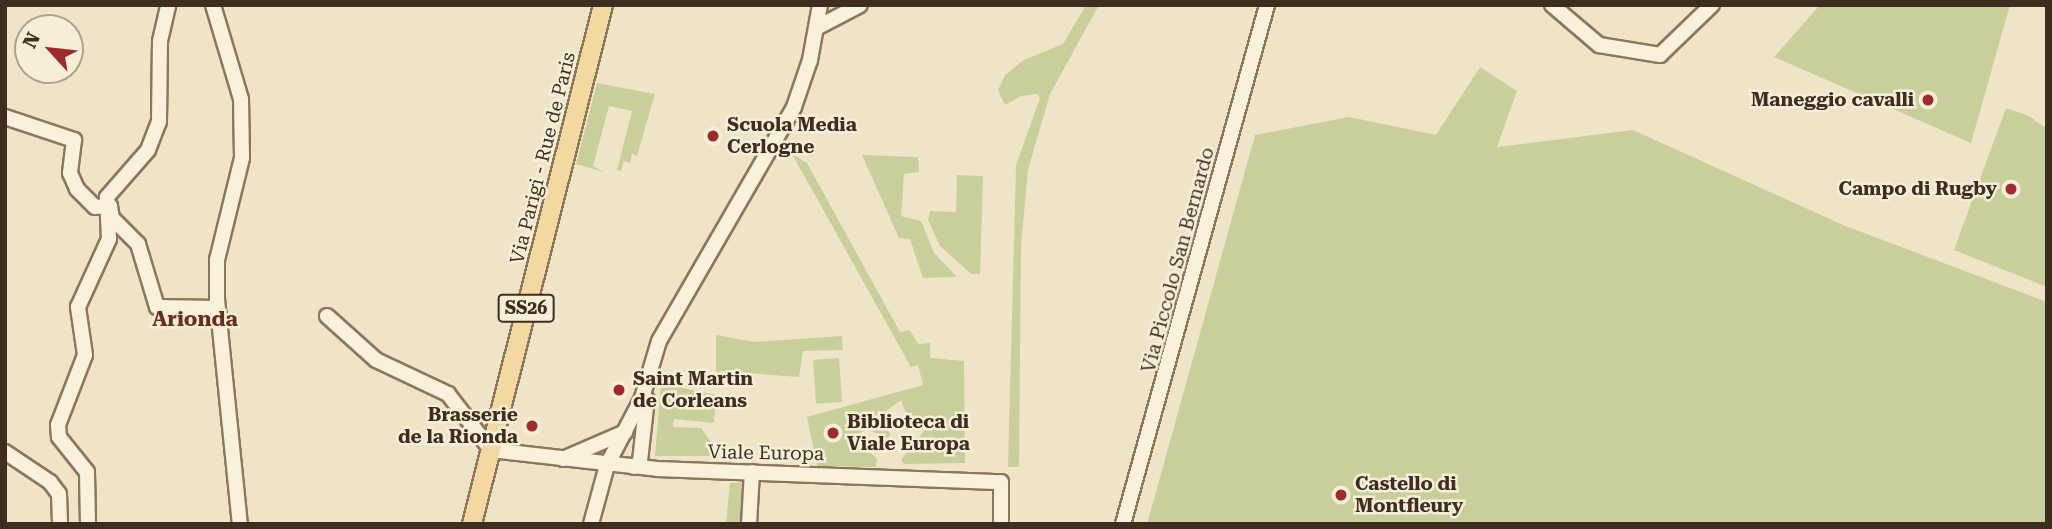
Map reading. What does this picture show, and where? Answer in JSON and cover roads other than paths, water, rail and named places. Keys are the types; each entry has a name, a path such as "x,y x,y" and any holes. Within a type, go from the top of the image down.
{"main road":[{"name":"Via Parigi - Rue de Paris","path":"472,524 603,5"}],"street":[{"path":"88,524 87,472 59,437 58,425 85,355 78,307 109,239 104,207 117,182 148,150 159,122 160,41 168,5"},
{"path":"213,5 241,99 242,158 217,260 217,308 240,524"},
{"path":"591,524 607,465 626,431 665,329 794,107 818,27 820,5"},
{"path":"818,27 860,5"},
{"name":"Via Piccolo San Bernardo","path":"1124,524 1266,5"},
{"path":"1552,5 1599,45 1660,55 1712,5"},
{"path":"5,117 74,141 70,173 95,207 110,206 112,218 138,244 157,307 217,308"},
{"path":"327,316 376,360 448,394 491,450"},
{"path":"637,461 648,379"},
{"path":"562,459 626,431 633,433 637,461"},
{"name":"Viale Europa","path":"491,450 607,465 637,461 657,469 1001,482 1001,524"},
{"path":"5,452 50,482 59,494 60,524"},
{"path":"749,524 752,472"}],"place":[{"name":"Maneggio cavalli","path":"1928,100"},
{"name":"Scuola Media Cerlogne","path":"713,136"},
{"name":"Campo di Rugby","path":"2011,189"},
{"name":"Saint Martin de Corleans","path":"619,390"},
{"name":"Brasserie de la Rionda","path":"532,426"},
{"name":"Biblioteca di Viale Europa","path":"833,433"},
{"name":"Castello di Montfleury","path":"1341,495"}],"district":[{"name":"Arionda","path":"195,319"}]}
